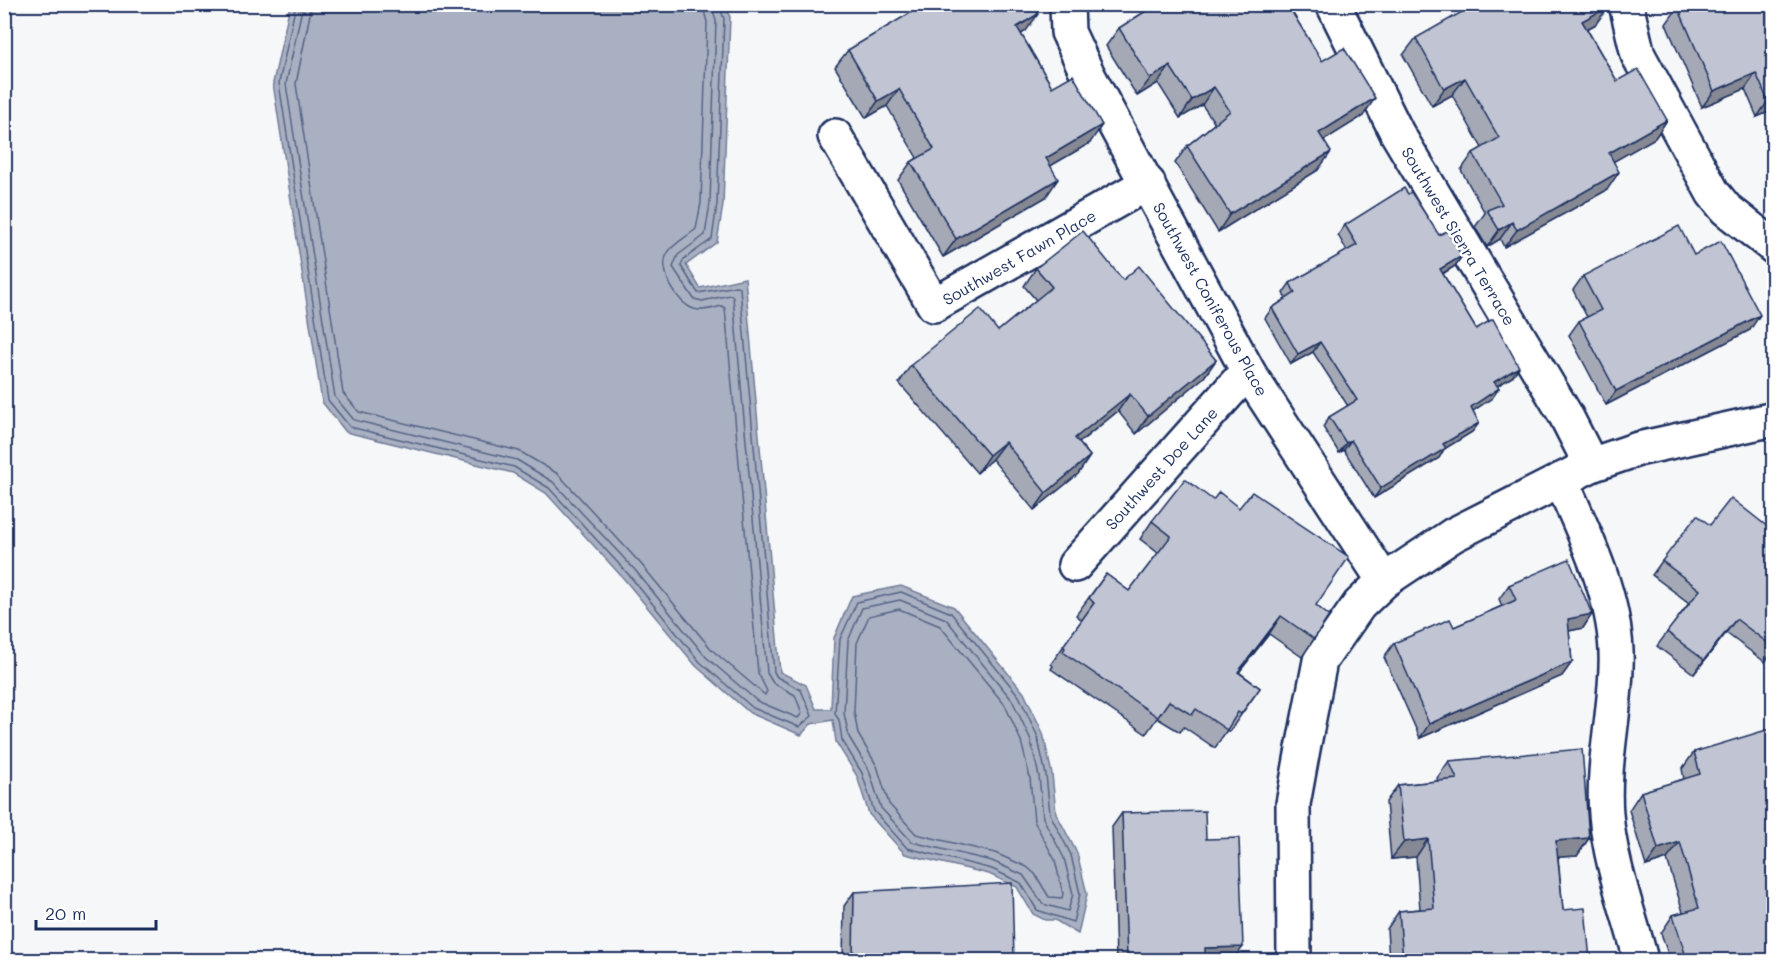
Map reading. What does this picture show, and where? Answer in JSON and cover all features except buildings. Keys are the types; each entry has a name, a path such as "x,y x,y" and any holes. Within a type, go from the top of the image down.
{"street":[{"name":"Southwest Coniferous Place","path":"1067,4 1068,32 1088,75 1250,375 1384,581"},
{"name":"Southwest Sierra Terrace","path":"1333,4 1397,133 1565,414 1591,465"},
{"path":"1626,4 1638,55 1713,193 1726,209 1773,247"},
{"name":"Southwest Fawn Place","path":"835,136 934,305 1148,183"},
{"name":"Southwest Doe Lane","path":"1075,565 1236,384 1250,375"},
{"path":"1294,960 1293,804 1320,661 1359,605 1384,581 1453,535 1591,465 1638,449 1773,419"},
{"path":"1561,480 1593,555 1607,601 1613,633 1617,665 1606,813 1612,847 1641,960"}],"water":[{"path":"290,5 724,5 730,17 723,205 717,242 686,265 700,288 745,278 780,672 806,685 816,709 831,709 834,638 852,596 901,586 954,607 1024,693 1043,733 1052,774 1056,813 1077,853 1087,894 1078,934 1055,920 1045,920 1033,914 1017,887 989,874 905,854 869,814 857,776 836,742 833,720 811,724 801,735 750,713 696,666 624,579 546,493 513,473 346,432 322,402 273,83"}]}
